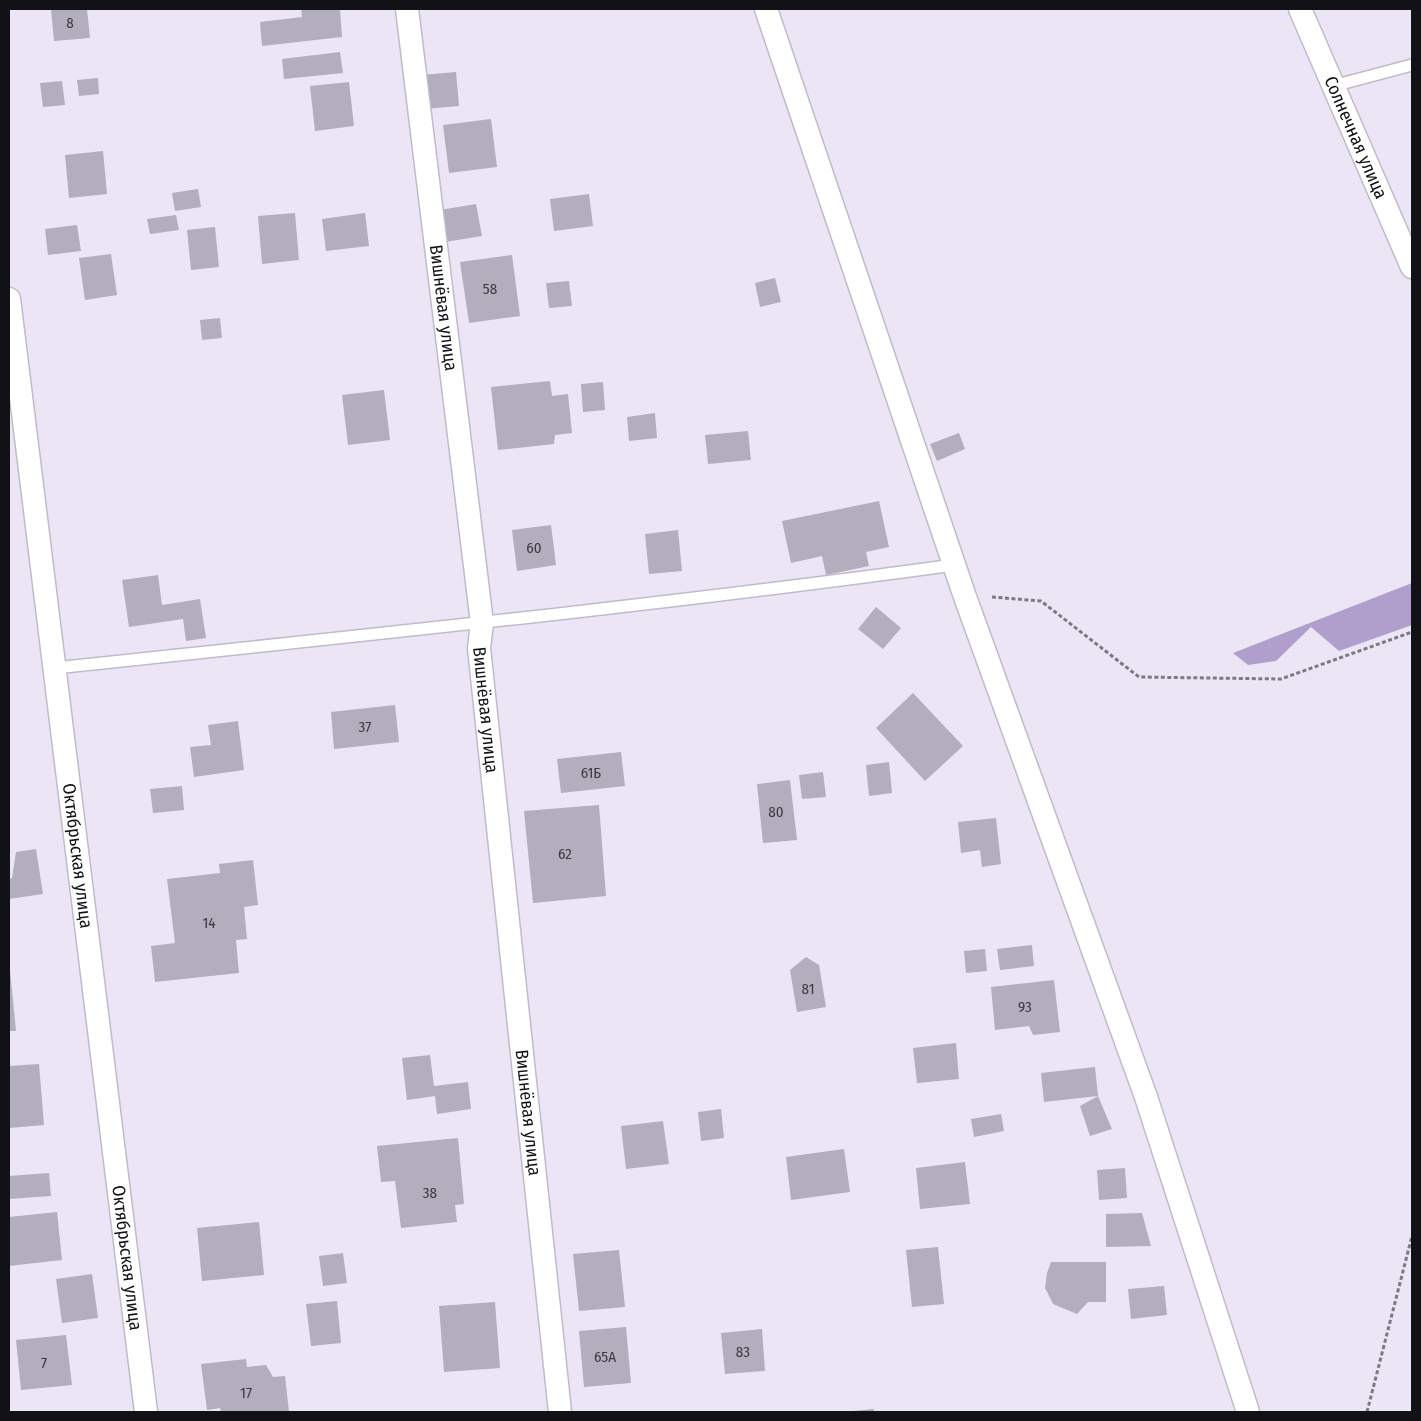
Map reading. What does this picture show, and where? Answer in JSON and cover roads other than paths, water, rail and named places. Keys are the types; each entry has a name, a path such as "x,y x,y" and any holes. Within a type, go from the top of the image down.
{"street":[{"name":"Вишнёвая улица","path":"407,9 482,623 479,648 560,1412"},
{"path":"766,9 964,594 1146,1097 1248,1412"},
{"name":"Солнечная улица","path":"1300,9 1412,266"},
{"name":"Октябрьская улица","path":"9,299 146,1412"}],"lane":[{"path":"1333,86 1412,65"},
{"path":"55,668 482,623 826,583 954,565"}]}
